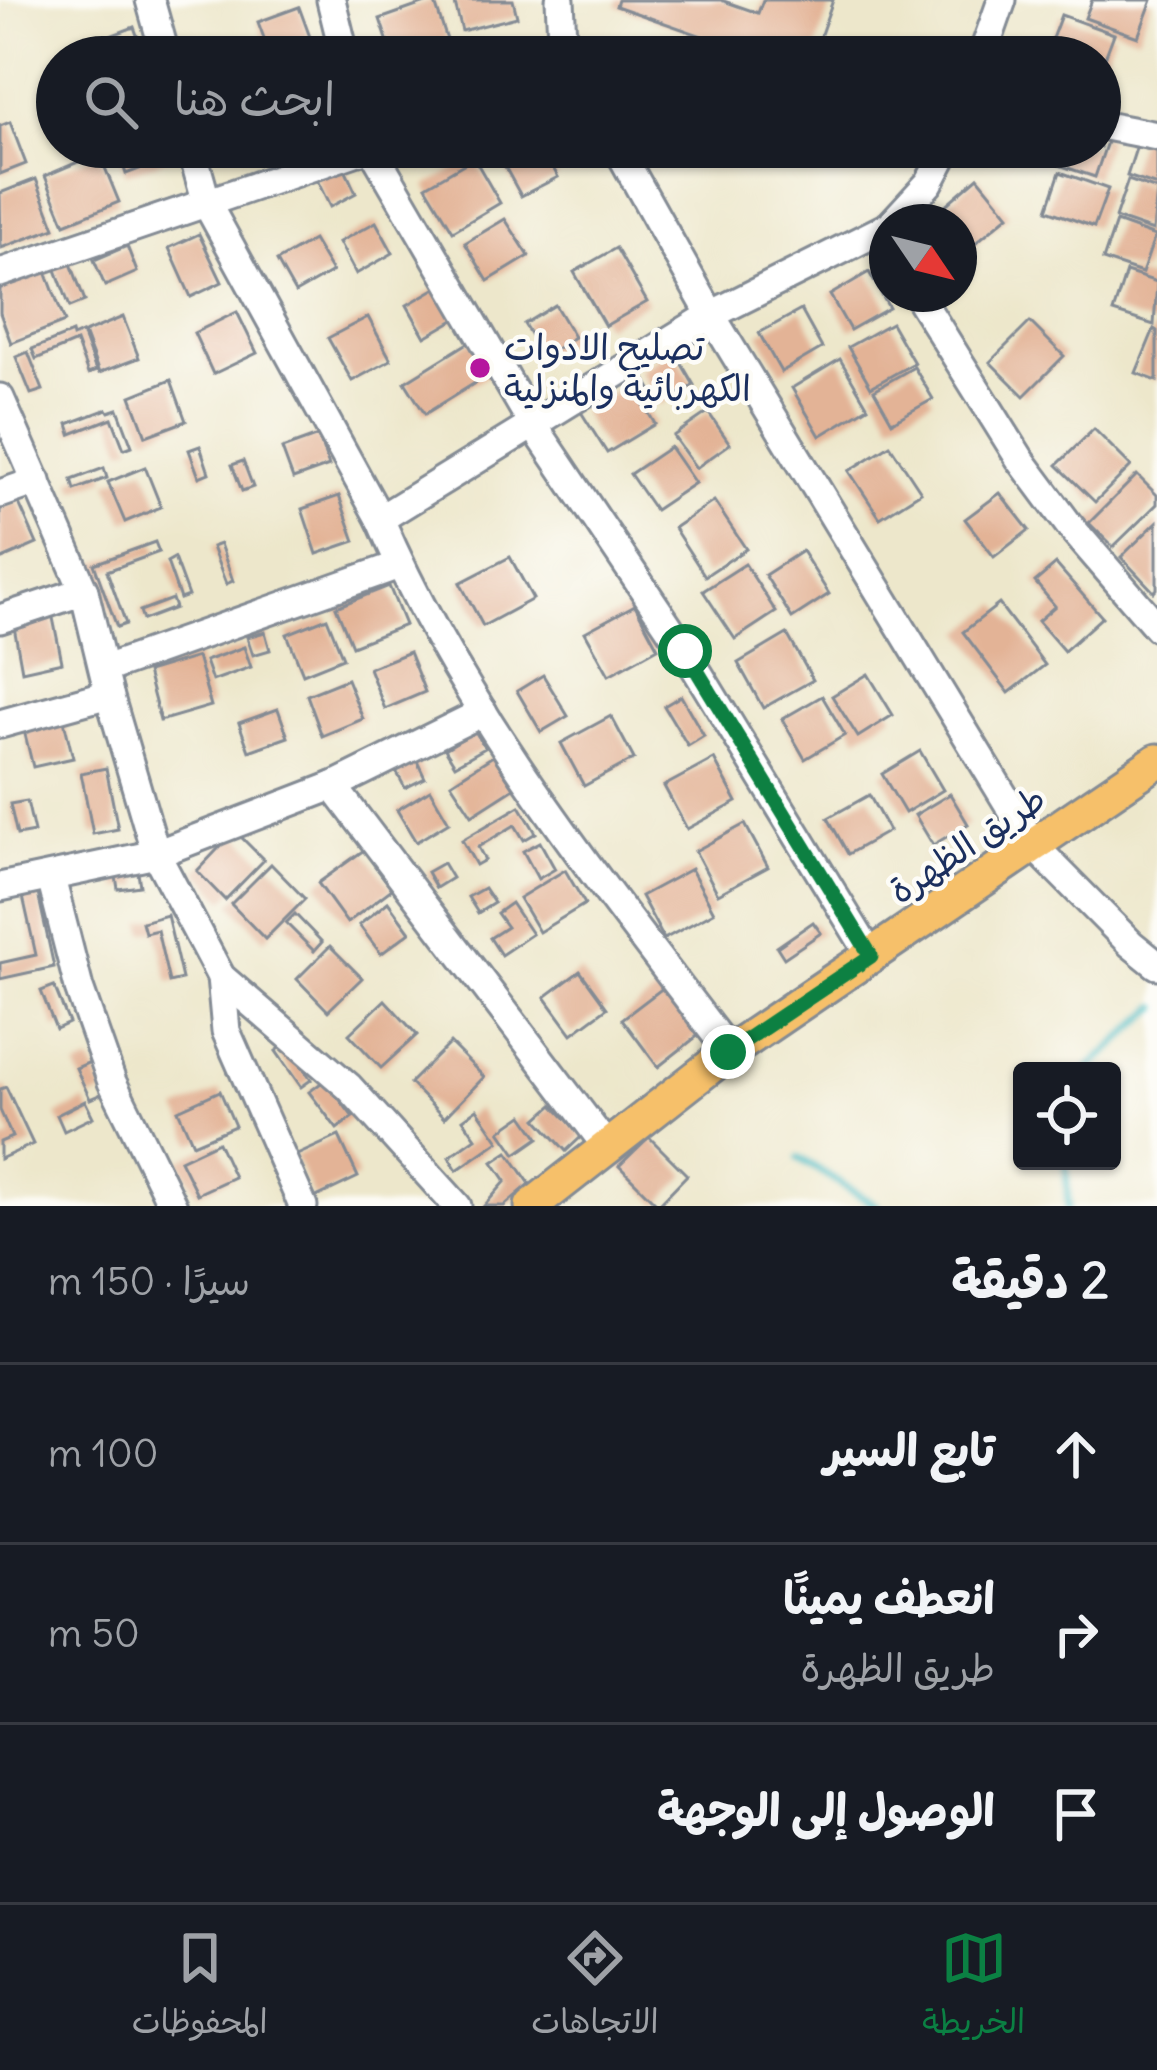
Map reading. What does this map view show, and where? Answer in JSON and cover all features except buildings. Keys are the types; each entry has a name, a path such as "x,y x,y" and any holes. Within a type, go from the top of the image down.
{"main road":[{"name":"طريق الظهرة","path":"532,1206 728,1052 1157,761"}],"street":[{"path":"150,0 160,36"},
{"path":"331,0 340,36"},
{"path":"560,0 562,36"},
{"path":"989,36 1002,0"},
{"path":"1121,129 1157,136"},
{"path":"197,168 207,204 484,712 587,864 728,1052"},
{"path":"0,273 310,168"},
{"path":"382,168 532,423 685,651 871,956"},
{"path":"629,168 711,315 1034,846 1157,964"},
{"path":"911,204 937,168"},
{"path":"380,519 711,315 869,240"},
{"path":"928,312 1020,459 1069,525 1157,627"},
{"path":"0,398 84,591 156,854 221,977 349,1087 457,1206"},
{"path":"0,494 37,481"},
{"path":"0,724 400,565"},
{"path":"0,619 84,591"},
{"path":"0,887 156,854 333,786 484,712"},
{"path":"333,786 608,1147"},
{"path":"51,878 79,988 112,1082 173,1206"},
{"path":"221,977 226,1031 303,1206"}],"waterway":[{"path":"1096,1062 1157,1007"},
{"path":"799,1158 877,1206"},
{"path":"1066,1170 1068,1206"}],"place":[{"name":"تصليح الادوات الكهربائية والمنزلية","path":"480,368"}],"route":[{"path":"685,651 871,956 728,1052"}]}
